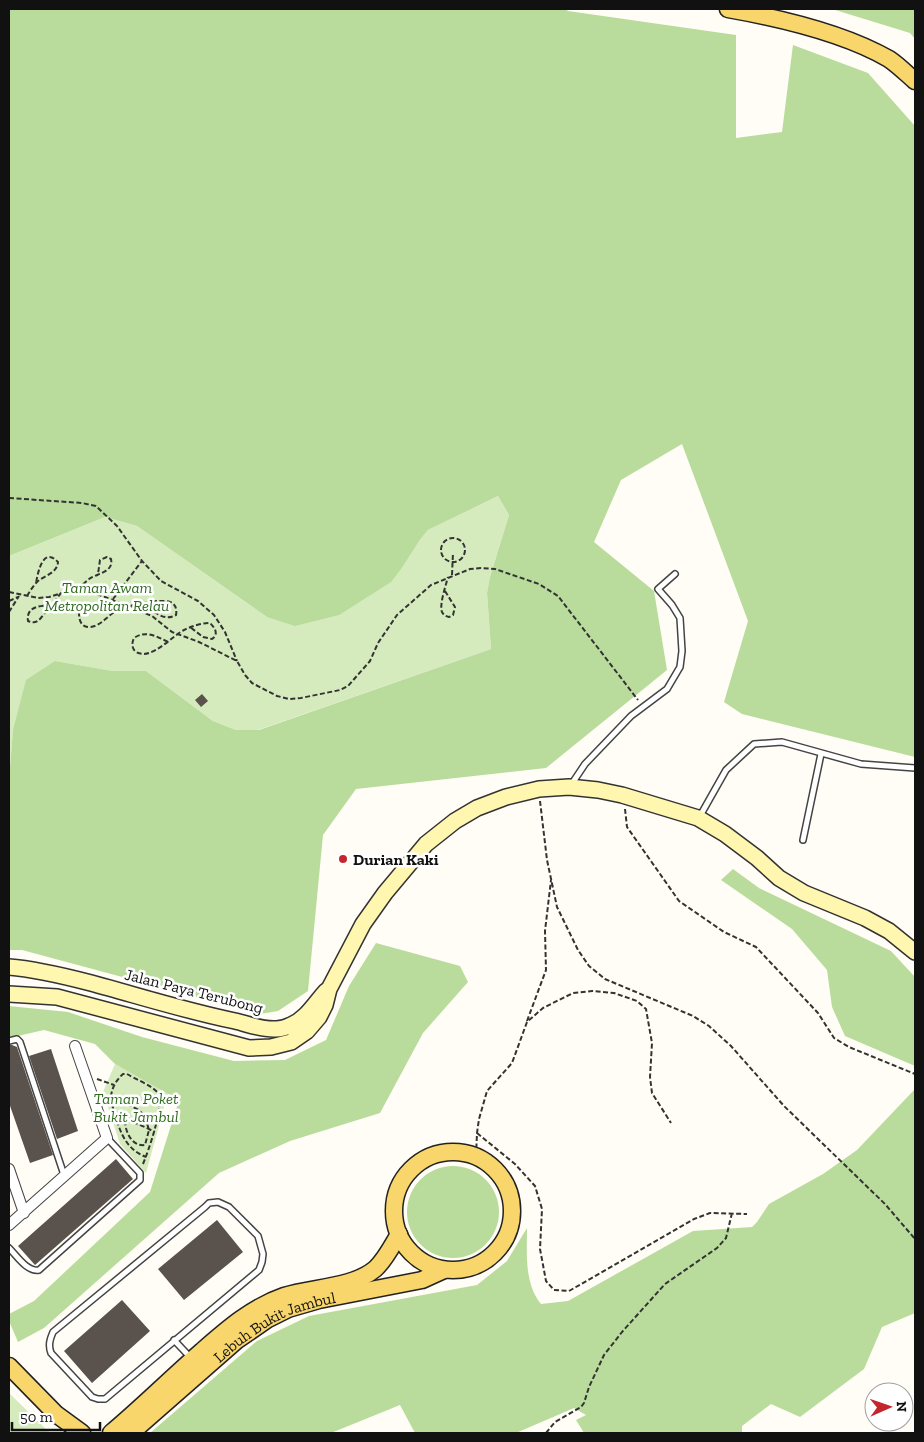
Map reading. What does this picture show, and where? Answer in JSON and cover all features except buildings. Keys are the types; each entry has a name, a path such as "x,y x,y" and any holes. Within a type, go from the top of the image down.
{"main road":[{"path":"728,9 803,26 849,40 890,60 915,81"},
{"path":"9,994 57,997 248,1048 264,1048 291,1042 306,1031 319,1017 325,1005 329,989 344,957 363,924 385,893 426,844 455,821 477,808 506,797 539,789 570,787 622,795 698,818 726,834 779,878 804,893 865,918 889,931 915,952"},
{"name":"Jalan Paya Terubong","path":"9,967 26,968 90,982 202,1014 253,1026 276,1029 291,1025 306,1015 315,1002 329,989"},
{"path":"442,1152 460,1152 476,1156 493,1167 505,1182 512,1199 512,1218 507,1237 496,1252 481,1264 463,1270 444,1270 425,1263 410,1251 399,1234 395,1217 395,1200 401,1183 412,1169 426,1158 442,1152"},
{"name":"Lebuh Bukit Jambul","path":"116,1432 229,1327 257,1309 284,1296 345,1283 366,1275 387,1255 399,1234"},
{"name":"Lebuh Bukit Jambul","path":"116,1432 236,1341 268,1319 288,1309 319,1300 422,1280 444,1270"},
{"path":"9,1366 56,1414 82,1433"},
{"path":"56,1414 64,1433"}],"street":[{"path":"9,1226 107,1138 75,1046"},
{"path":"9,1169 24,1213"}],"lane":[{"path":"570,787 585,764 631,716 667,689 680,667 682,651 680,618 658,589 675,574"},
{"path":"698,818 726,770 754,744 782,742 861,764 915,768"},
{"path":"803,840 821,754"},
{"path":"9,1041 17,1039 20,1042 64,1175"},
{"path":"9,1248 29,1269 38,1270 140,1180 140,1173 107,1138"},
{"path":"218,1202 229,1207 258,1236 263,1254 262,1262 259,1270 174,1340 105,1399 92,1397 51,1353 49,1348 54,1332 204,1206 218,1202"},
{"path":"174,1340 192,1360"}],"path":[{"path":"9,498 82,503 96,506 117,526 142,561 161,581 198,601 214,615 225,632 245,675 252,684 277,696 288,699 301,698 340,690 348,686 370,661 378,643 397,615 431,585 452,575 470,569 481,568 495,569 539,584 558,596 642,707"},
{"path":"455,538 462,541 465,549 463,556 453,562 443,556 441,549 444,542 455,538"},
{"path":"452,575 453,553"},
{"path":"27,596 36,583 55,570 58,562 55,559 52,557 43,560 36,583"},
{"path":"78,590 87,580 107,571 112,563 111,559 107,557 100,560 98,574"},
{"path":"113,600 142,561"},
{"path":"445,591 454,607 453,615 449,617 445,616 442,612 442,606 445,591 448,577"},
{"path":"9,592 38,598 85,590 131,606 152,616 172,632 199,642 237,661"},
{"path":"51,605 32,609 28,612 28,621 37,622 61,594"},
{"path":"9,601 22,595"},
{"path":"9,612 19,596"},
{"path":"117,610 97,625 91,627 81,624 79,619 79,613 82,610 90,608 117,610 131,606 161,601 170,602 175,605 176,615 172,618 163,617 145,604"},
{"path":"168,642 144,633 134,638 132,642 133,648 137,652 151,652 168,642 177,634 190,627 203,623 210,623 213,626 216,633 215,637 207,639 190,627"},
{"path":"539,789 547,860 557,907 578,950 589,966 605,979 693,1016 709,1026 731,1046 784,1106 885,1204 915,1239"},
{"path":"622,795 627,827 679,901 724,932 756,947 818,1013 834,1038 850,1047 915,1074"},
{"path":"476,1156 477,1133 487,1091 512,1063 546,970 544,931 551,877"},
{"path":"527,1022 543,1008 573,993 592,991 614,993 637,1001 646,1009 652,1043 650,1077 652,1093 671,1123"},
{"path":"127,1074 159,1095 160,1101 155,1132 146,1157 136,1153 124,1139 110,1098 114,1085 120,1076 127,1074"},
{"path":"107,1082 114,1085"},
{"path":"112,1106 127,1104 138,1110 145,1117 150,1130 145,1145 138,1145 128,1133 125,1127 125,1120"},
{"path":"118,1122 125,1120 155,1132"},
{"path":"477,1133 515,1164 535,1186 542,1209 540,1250 546,1281 554,1290 570,1291 694,1219 710,1214 747,1214"},
{"path":"546,1433 555,1422 581,1407 584,1403 588,1387 604,1355 665,1284 717,1248 726,1238 732,1213"}],"green space":[{"path":"9,9 565,9 568,11 736,35 736,138 782,132 793,45 868,73 915,126 915,757 742,714 724,702 748,621 682,444 621,480 594,542 654,591 667,670 546,768 356,789 323,835 308,991 278,1011 260,1014 22,950 9,950 9,779 13,730 26,680 55,661 113,671 146,671 213,721 236,730 259,730 491,649 487,593 509,515 498,496 428,530 391,582 339,615 295,626 267,617 137,526 105,517 9,556"},
{"path":"832,9 915,9 915,39 910,33"},
{"name":"Taman Awam Metropolitan Relau","path":"498,496 509,515 487,593 491,649 258,730 236,730 213,721 146,671 113,671 55,661 13,730 9,779 9,556 105,517 137,526 267,617 419,541 428,530"},
{"path":"733,869 759,888 891,951 915,977 915,1066 845,1036 832,1007 827,970 792,929 721,880"},
{"path":"376,943 460,966 468,982 423,1033 380,1113 290,1141 219,1173 44,1328 18,1342 9,1321 9,1314 34,1301 150,1192 179,1100 115,1064 95,1044 44,1030 9,1038 9,1006 68,1012 142,1037 234,1061 285,1060 326,1040 349,986"},
{"name":"Taman Poket Bukit Jambul","path":"115,1064 168,1093 146,1173 120,1144 103,1092"},
{"path":"915,1089 915,1313 882,1327 864,1369 800,1417 771,1404 742,1426 742,1433 584,1433 576,1420 586,1415 574,1408 516,1433 415,1433 400,1405 331,1433 150,1433 257,1341 309,1316 477,1285 507,1261 527,1228 529,1278 541,1304 568,1301 693,1231 752,1227 769,1204 823,1174 857,1150"},
{"path":"453,1166 471,1170 485,1180 495,1194 499,1212 495,1230 485,1244 471,1254 453,1258 435,1254 421,1244 411,1230 407,1212 411,1194 421,1180 435,1170"},
{"path":"9,1393 50,1433 9,1433"}],"place":[{"name":"Durian Kaki","path":"343,859"}]}
